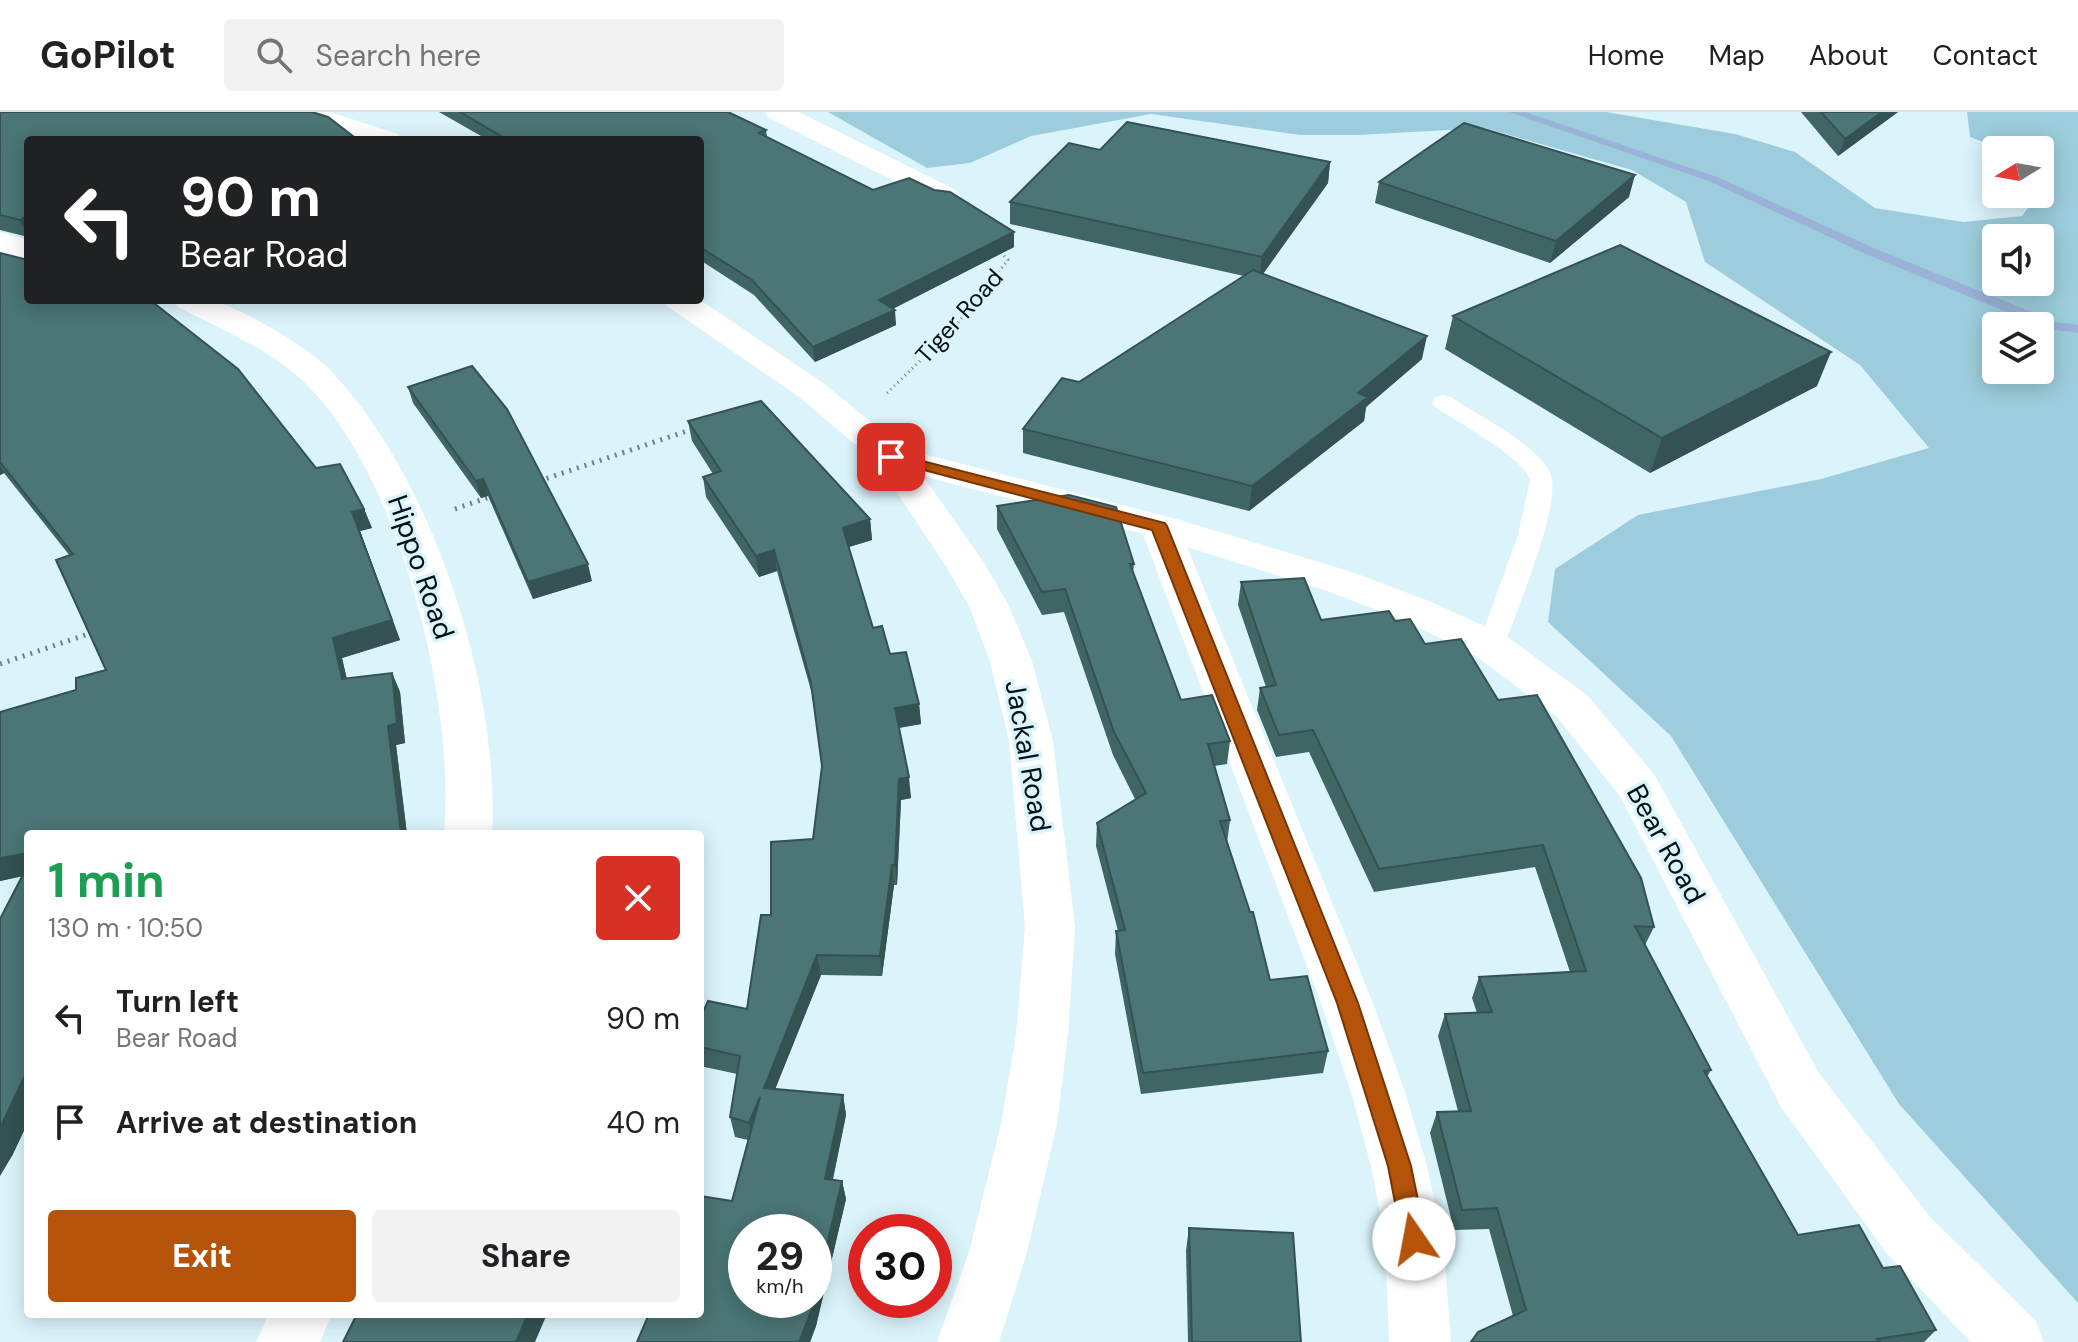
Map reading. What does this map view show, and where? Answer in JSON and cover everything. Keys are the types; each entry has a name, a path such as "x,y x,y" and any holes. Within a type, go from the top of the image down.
{"street":[{"path":"304,112 378,136"},
{"path":"778,112 946,196"},
{"path":"0,241 24,249"},
{"name":"Hippo Road","path":"197,304 285,350 316,375 352,418 391,480 411,524 449,647 468,747 471,793 468,830"},
{"name":"Jackal Road","path":"685,304 771,362 891,457 965,564 989,606 1011,661 1031,741 1050,927 1042,1035 1029,1124 998,1252 968,1342"},
{"name":"Bear Road","path":"891,457 1159,526 1338,581 1415,610 1491,646 1572,706 1638,786 1800,1090 1909,1236 2013,1342"},
{"path":"1159,526 1347,1003 1378,1092 1399,1166 1414,1239 1420,1342"},
{"path":"287,1342 300,1318"}],"lane":[{"path":"1443,402 1523,456 1534,465 1543,482 1534,522 1491,646"}],"path":[{"name":"Tiger Road","path":"854,425 953,329 1008,260 946,196"},
{"path":"529,484 706,424"},
{"path":"411,524 500,494"},
{"path":"0,664 103,629"}],"shaded area":[{"path":"828,112 1606,112 1735,134 1795,152 1875,208 1963,222 2022,216 2028,208 2054,208 2054,136 1982,136 1982,142 1970,137 1967,112 2078,112 2078,1303 1899,1104 1671,736 1548,622 1555,569 1638,515 1821,479 1929,448 1860,365 1705,262 1686,202 1632,170 1485,128 1300,135 1151,114 1031,136 970,163 927,168"}],"building":[{"path":"0,112 312,112 328,117 353,136 24,136 24,218 20,220 0,215"},
{"path":"460,112 728,112 766,130 759,133 873,190 909,178 934,190 950,192 1014,232 879,300 895,310 813,347 752,280 704,250 704,136 501,136"},
{"path":"1821,112 1882,112 1845,139"},
{"path":"1127,122 1330,162 1262,257 1010,202 1069,143 1100,150"},
{"path":"1464,123 1635,175 1556,241 1379,182"},
{"path":"1620,245 1831,352 1662,438 1453,316"},
{"path":"0,253 24,259 24,304 155,304 238,369 316,468 340,464 364,509 352,512 392,620 333,638 342,679 392,673 397,723 388,726 401,830 24,830 24,854 0,858 0,712 76,690 76,678 106,670 56,560 73,554 0,462"},
{"path":"1253,270 1427,336 1358,393 1368,397 1252,486 1023,429 1062,378 1079,382"},
{"path":"472,366 507,409 588,564 528,582 483,479 476,481 408,387"},
{"path":"761,401 870,519 843,528 873,628 882,626 890,654 906,652 919,704 895,708 909,777 899,779 895,865 892,865 880,956 817,955 764,1088 843,1095 825,1179 842,1181 832,1224 832,1214 728,1214 728,1318 808,1318 799,1342 637,1342 647,1318 704,1318 704,1197 732,1201 760,1097 749,1123 730,1117 740,1056 704,1048 704,1010 708,1001 747,1009 761,915 771,915 771,842 813,839 822,766 811,683 774,550 756,556 703,477 721,471 688,421"},
{"path":"1069,495 1116,507 1134,564 1130,564 1181,700 1212,695 1230,741 1208,744 1230,820 1220,821 1250,912 1253,912 1270,980 1307,976 1328,1051 1143,1073 1116,931 1125,930 1097,823 1146,793 1114,732 1065,589 1042,592 997,506"},
{"path":"1304,578 1321,620 1389,611 1395,621 1410,619 1425,644 1461,639 1498,700 1537,695 1641,878 1654,927 1635,926 1711,1070 1704,1071 1798,1235 1859,1225 1883,1268 1900,1266 1936,1330 1877,1339 1880,1342 1471,1342 1478,1332 1526,1310 1497,1208 1462,1210 1437,1112 1471,1111 1445,1014 1492,1012 1479,977 1586,971 1543,845 1379,869 1313,730 1279,735 1260,688 1276,685 1241,582"},
{"path":"24,873 24,1077 0,1128 0,919"},
{"path":"1189,1228 1293,1233 1301,1342 1192,1342"},
{"path":"355,1318 526,1318 516,1342 343,1342"}],"waterway":[{"path":"1514,112 1713,179 1872,252 2053,326 2078,329"}],"route":[{"path":"891,457 1159,526 1347,1003 1378,1092 1399,1166 1414,1239"}]}
